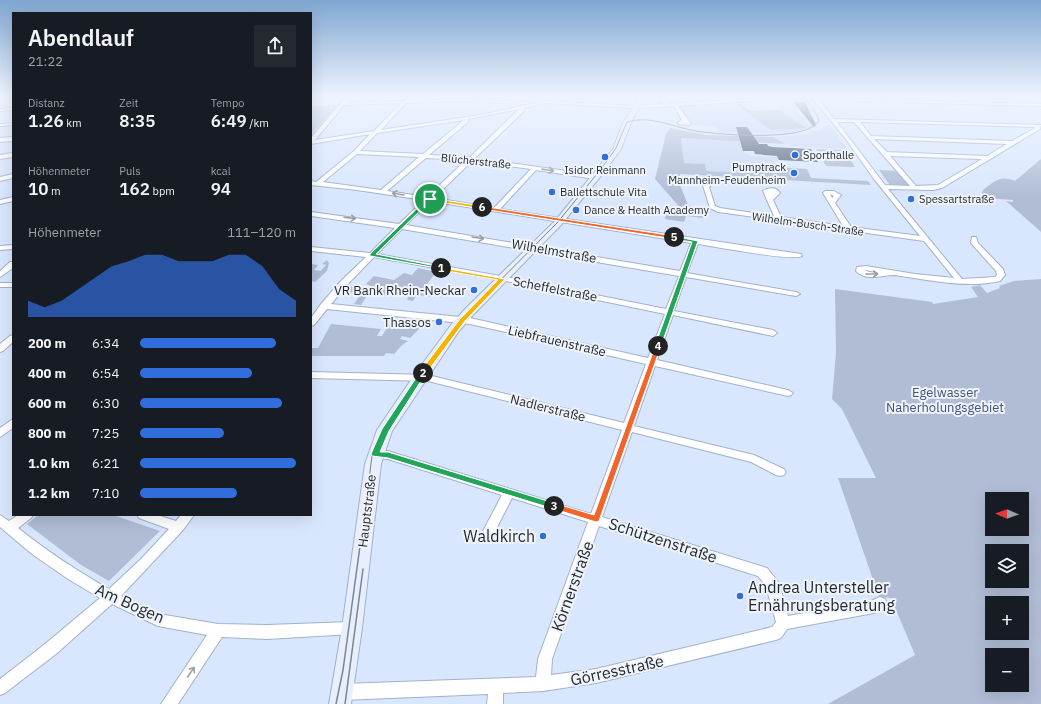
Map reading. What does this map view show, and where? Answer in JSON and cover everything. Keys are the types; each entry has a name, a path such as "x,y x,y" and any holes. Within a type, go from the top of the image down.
{"street":[{"path":"312,141 322,130"},
{"path":"312,142 390,130"},
{"path":"382,192 455,130"},
{"path":"312,322 343,284 401,226 502,130"},
{"name":"Hauptstraße","path":"341,698 352,628 375,454 385,430 420,377 462,320 561,220 617,149 624,130"},
{"path":"841,130 883,187 961,282"},
{"path":"864,130 914,188"},
{"path":"883,187 940,187 1035,130"},
{"path":"314,183 356,152 376,132"},
{"path":"870,137 1014,142"},
{"path":"0,140 12,139"},
{"name":"Blücherstraße","path":"356,152 472,159 595,177"},
{"path":"885,154 988,158"},
{"path":"0,157 12,155"},
{"path":"496,210 535,168"},
{"path":"0,179 12,176"},
{"path":"314,183 430,199 782,255 798,256"},
{"name":"Wilhelm-Busch-Straße","path":"706,187 714,209 779,220 925,239"},
{"path":"0,202 12,199"},
{"path":"770,199 779,220"},
{"path":"832,203 849,229"},
{"name":"Wilhelmstraße","path":"312,214 401,226 796,294"},
{"path":"895,273 961,282 997,279 1001,275 1000,270 975,243 974,238"},
{"name":"Körnerstraße","path":"543,684 545,659 695,241"},
{"path":"0,248 12,247"},
{"name":"Scheffelstraße","path":"312,249 372,255 502,279 774,333"},
{"path":"0,275 12,265"},
{"path":"0,285 12,285"},
{"name":"Liebfrauenstraße","path":"324,306 462,320 788,393"},
{"path":"0,349 12,339"},
{"name":"Nadlerstraße","path":"312,375 420,377 754,459 780,472"},
{"path":"0,433 12,424"},
{"name":"Schützenstraße","path":"375,454 388,455 762,572 772,583 783,623"},
{"path":"487,535 509,492"},
{"path":"5,524 25,516"},
{"path":"146,516 178,526"},
{"path":"0,688 42,656 110,597 187,516"},
{"name":"Am Bogen","path":"5,524 36,550 73,575 110,597 158,620 218,630 267,632 352,628"},
{"name":"Görresstraße","path":"341,698 496,686 543,684 596,676 776,633 783,623 874,607 880,603"},
{"path":"169,704 218,630"},
{"path":"495,704 496,686"}],"shaded area":[{"path":"717,130 802,130 789,133 718,133"},
{"path":"820,130 833,130 847,149 792,146 773,137 802,135"},
{"path":"681,138 740,141 745,154 749,154 750,156 777,157 779,160 774,161 779,176 706,171 705,164 684,163"}],"green space":[{"path":"312,130 315,130 314,131 316,132 312,134"},
{"path":"669,130 680,130 706,135 773,137 786,144 681,138 684,163 705,164 706,171 746,173 745,163 776,165 777,167 807,169 811,178 868,181 871,185 680,174 680,185 688,205 711,212 706,215 705,218 686,216 684,222 665,219 667,210 683,211 655,179 666,134"},
{"path":"816,149 844,150 855,167 826,166"},
{"path":"1041,159 1041,232 1006,201 1013,202 1013,200 987,198 982,194 983,190 998,180 1010,179 1015,181"},
{"path":"879,170 899,171 912,185 890,185"},
{"path":"327,260 329,263 327,271 315,282 312,281 312,264 318,265 314,270 321,271 326,265 322,264"},
{"path":"418,268 436,272 423,290 434,293 431,297 417,295 413,301 407,300 409,295 390,293 387,296 368,294 361,305 354,304 361,294 343,291 348,286 367,289 371,286 366,284 374,276 394,280 404,273 412,275"},
{"name":"Egelwasser Naherholungsgebiet","path":"1041,279 1041,704 828,704 915,655 891,598 879,597 838,478 876,478 842,409 832,399 836,353 835,289 932,302 933,304 978,297 971,287 980,285 987,293 1000,288 999,286 1014,281"},
{"path":"393,318 404,320 401,325 420,328 410,338 402,336 400,339 408,341 394,354 386,353 384,356 312,356 312,348 318,348 331,324 381,329 377,336 382,336"},
{"path":"37,516 116,516 160,531 109,581 81,565 27,524"}],"building":[{"path":"737,130 749,130 759,144 767,144 768,146 773,147 811,149 818,162 779,160 777,156 755,154 754,151 743,151"}],"tram line":[{"path":"364,518 372,456 380,436 389,420 454,327 557,223 601,169 616,148 624,130"},
{"path":"691,130 738,135 789,134 805,130"},
{"path":"336,704 343,670 364,517"},
{"path":"345,704 363,569"}],"place":[{"name":"Sporthalle","path":"795,155"},
{"name":"Isidor Reinmann","path":"605,157"},
{"name":"Pumptrack Mannheim-Feudenheim","path":"794,173"},
{"name":"Ballettschule Vita","path":"552,192"},
{"name":"Spessartstraße","path":"911,199"},
{"name":"Dance & Health Academy","path":"576,210"},
{"name":"VR Bank Rhein-Neckar","path":"474,290"},
{"name":"Thassos","path":"439,322"},
{"name":"Waldkirch","path":"543,536"},
{"name":"Andrea Untersteller Ernährungsberatung","path":"740,596"}],"route":[{"path":"430,199 695,241 596,519 388,455 375,454 385,430 455,328 502,279 372,255 430,199"}]}
